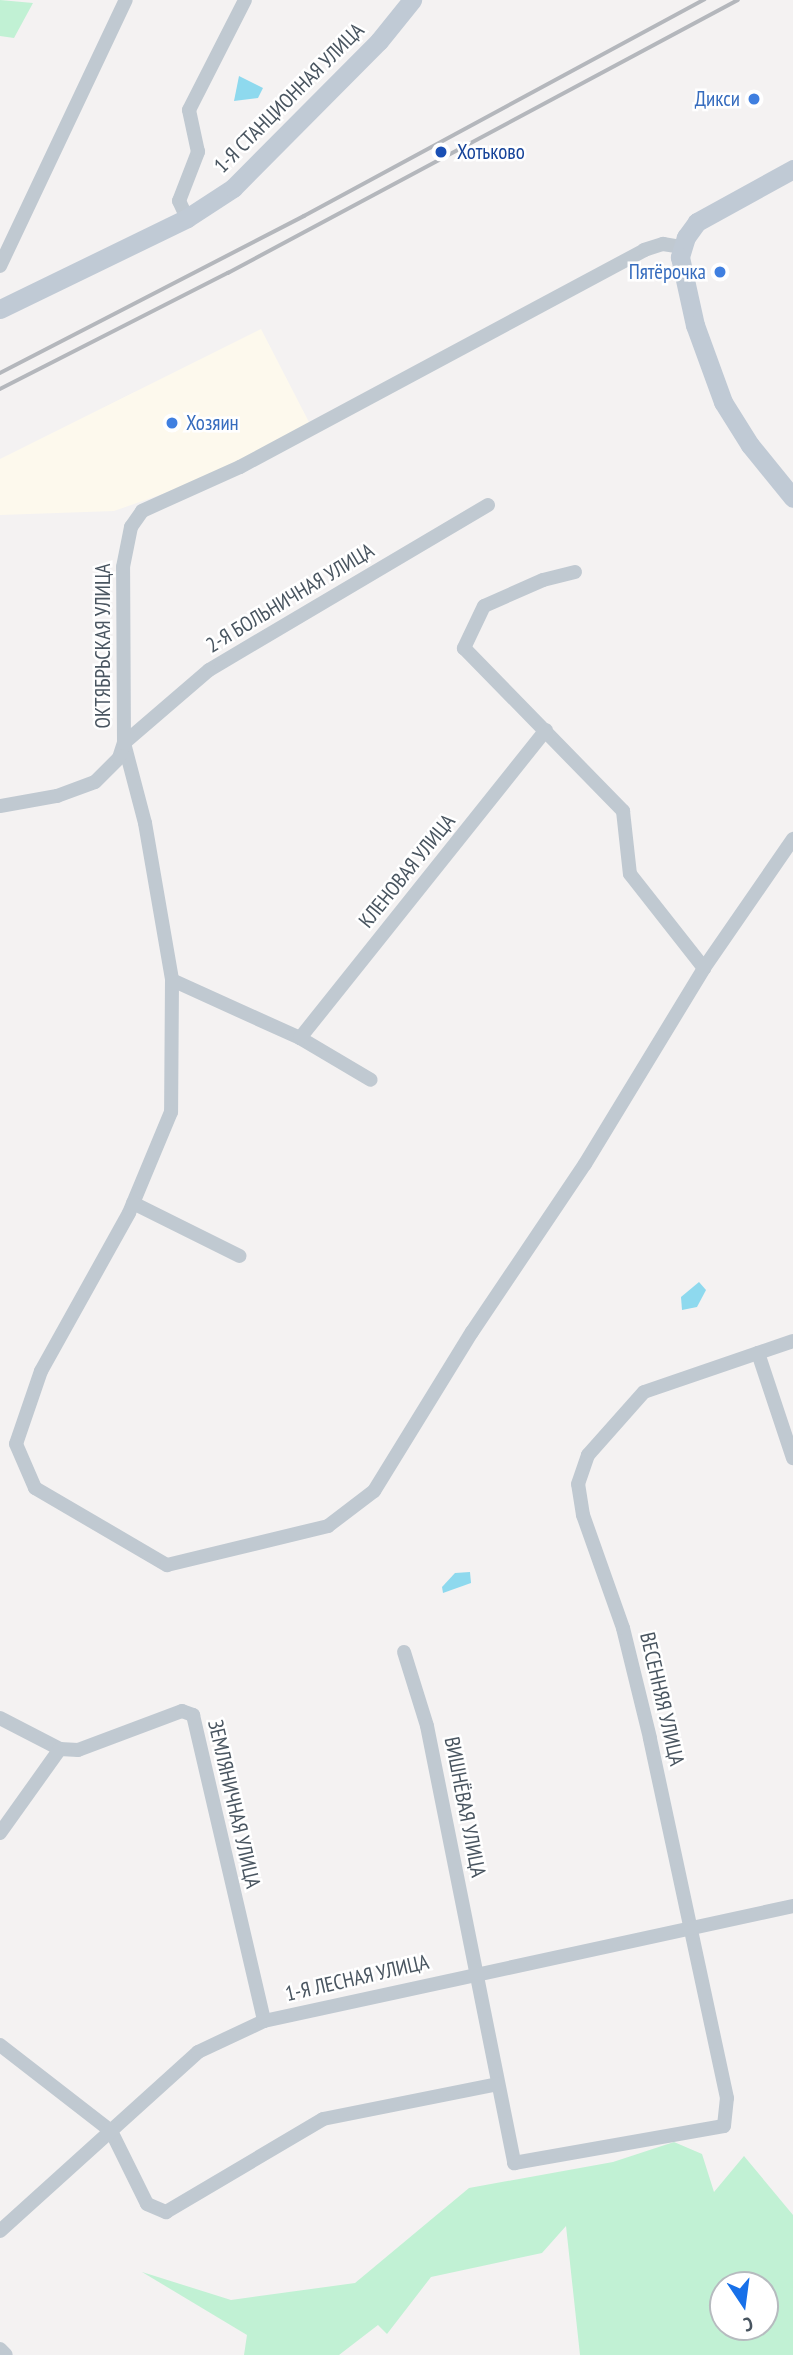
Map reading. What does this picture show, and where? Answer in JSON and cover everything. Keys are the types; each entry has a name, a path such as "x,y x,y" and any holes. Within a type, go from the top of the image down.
{"main road":[{"name":"1-Я СТАНЦИОННАЯ УЛИЦА","path":"0,309 187,218 248,176 379,41 412,0"},
{"path":"793,169 697,222 681,247 688,300 723,402 793,498"}],"street":[{"path":"0,266 126,0"},
{"path":"187,218 179,201 198,152 189,110 245,0"},
{"name":"ОКТЯБРЬСКАЯ УЛИЦА","path":"0,806 57,796 95,782 115,766 124,743 123,576 131,527 155,503 240,467 644,250 663,244 681,247"},
{"name":"2-Я БОЛЬНИЧНАЯ УЛИЦА","path":"124,743 209,670 488,505"},
{"path":"575,572 543,580 484,606 464,648 623,811 630,874 704,968"},
{"name":"КЛЕНОВАЯ УЛИЦА","path":"300,1038 546,730"},
{"path":"124,743 145,823 172,980 171,1112 133,1203 41,1371 16,1444 35,1488 167,1564 328,1526 374,1492 472,1332 585,1164 704,968 793,839"},
{"path":"172,980 300,1038 371,1080"},
{"path":"133,1203 240,1256"},
{"path":"793,1341 758,1353 793,1458"},
{"name":"ВЕСЕННЯЯ УЛИЦА","path":"498,2084 514,2163 724,2126 727,2098 693,1928 623,1628 583,1515 578,1483 588,1455 643,1392 758,1353"},
{"name":"ВИШНЁВАЯ УЛИЦА","path":"404,1652 427,1726 498,2084"},
{"name":"ЗЕМЛЯНИЧНАЯ УЛИЦА","path":"60,1749 78,1750 182,1711 193,1715 264,2021"},
{"path":"0,1718 60,1749 0,1833"},
{"name":"1-Я ЛЕСНАЯ УЛИЦА","path":"0,2231 198,2052 264,2021 476,1972 793,1906"},
{"path":"0,2045 111,2131 147,2204 166,2212 323,2119 498,2084"},
{"path":"0,2349 6,2355"}],"shaded area":[{"path":"261,329 312,428 240,467 114,511 0,515 0,459"}],"green space":[{"path":"0,0 33,3 14,38 0,36"},
{"path":"674,2142 702,2154 714,2192 744,2156 793,2215 793,2355 580,2355 566,2226 542,2253 431,2277 387,2334 378,2325 339,2355 244,2355 247,2335 142,2272 231,2300 355,2283 469,2188 613,2162"}],"water":[{"path":"239,76 263,88 258,98 234,101"},
{"path":"699,1282 706,1290 697,1307 682,1310 681,1297"},
{"path":"470,1572 471,1583 443,1593 442,1587 455,1573"}],"railway":[{"path":"0,373 304,216 704,0"},
{"path":"0,389 228,273 738,0"}],"place":[{"name":"Дикси","path":"754,99"},
{"name":"Хотьково","path":"441,152"},
{"name":"Пятёрочка","path":"720,272"},
{"name":"Хозяин","path":"172,423"}]}
